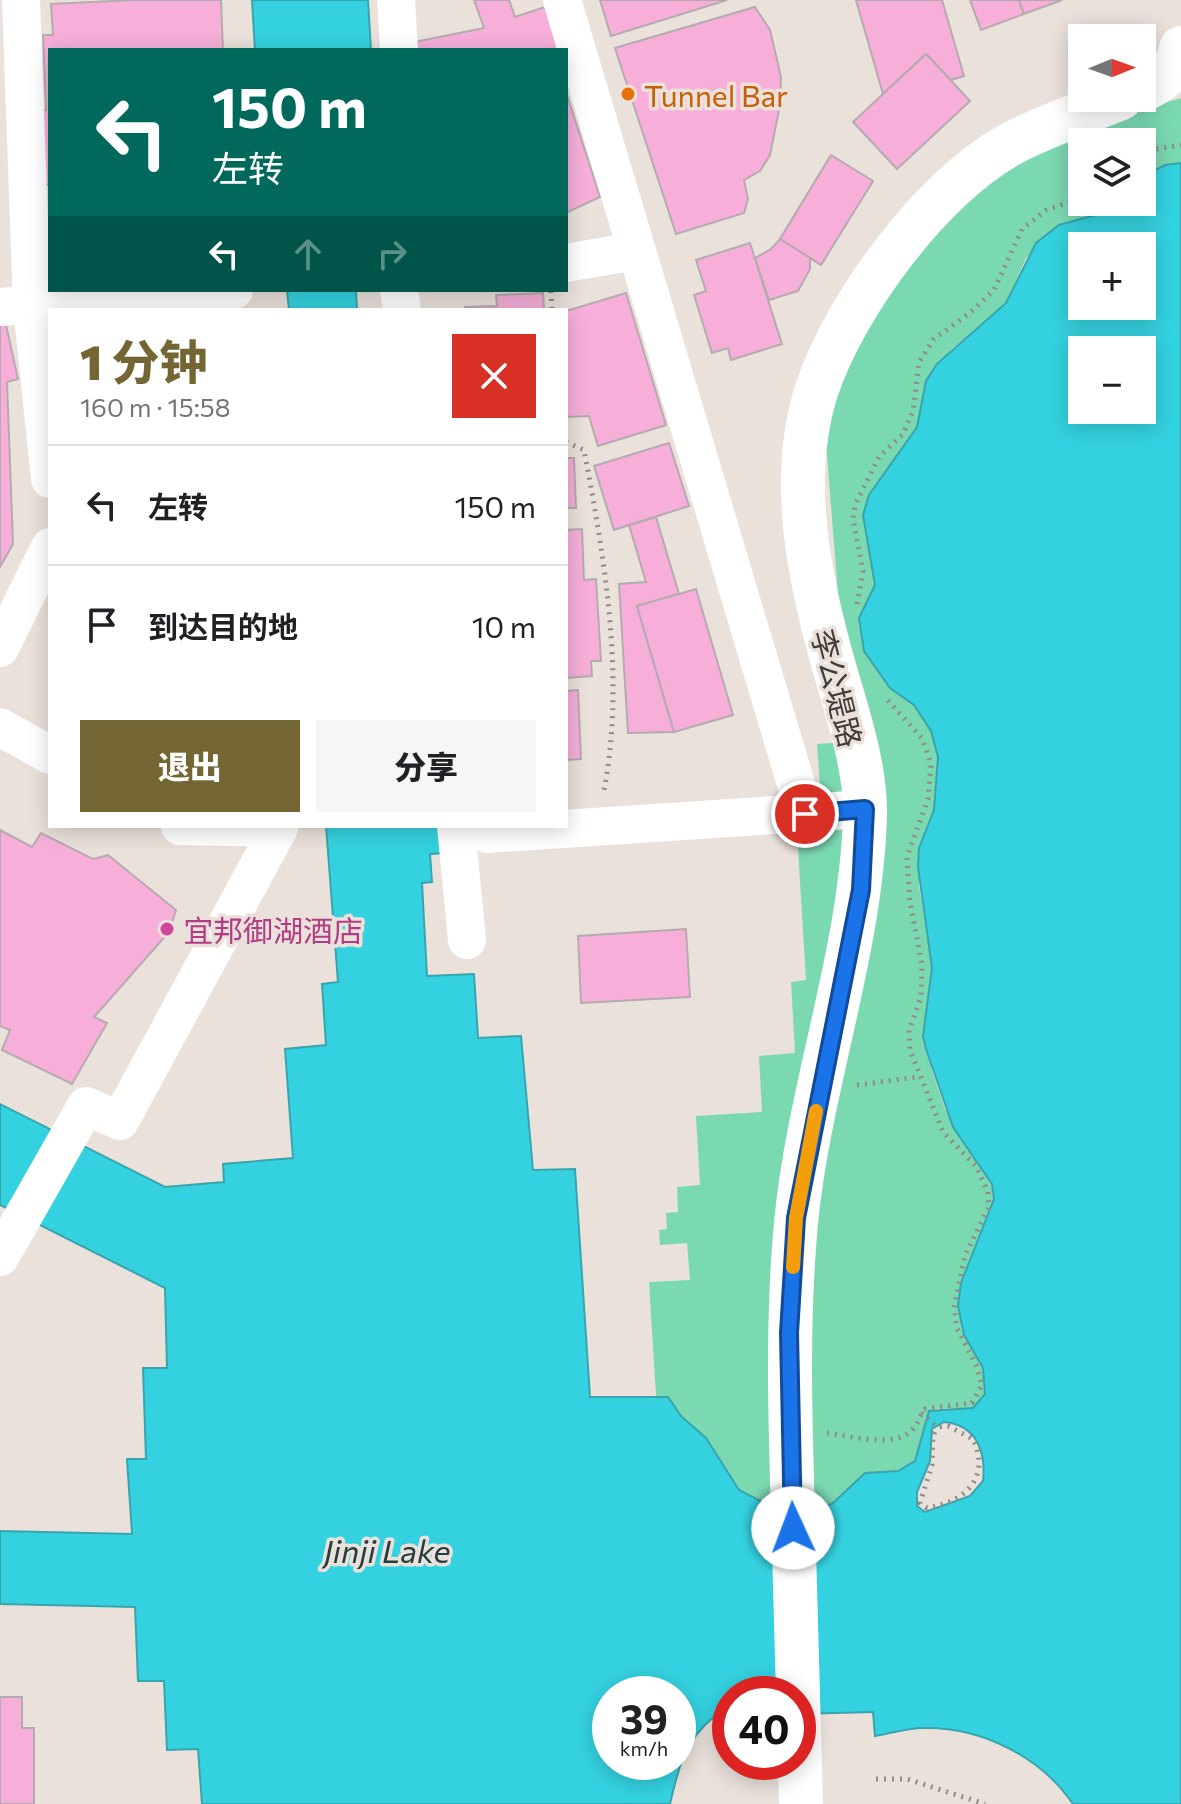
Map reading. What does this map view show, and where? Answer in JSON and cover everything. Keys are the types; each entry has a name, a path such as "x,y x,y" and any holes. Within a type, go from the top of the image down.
{"street":[{"path":"21,0 16,307 48,469"},
{"path":"396,0 399,48"},
{"path":"562,0 805,814"},
{"path":"1156,83 1179,63 1181,48"},
{"name":"李公堤路","path":"801,1804 789,1333 796,1218 861,890 865,809 851,727 816,598 806,522 808,432 814,397 827,359 871,282 941,202 972,173 1007,146 1088,112"},
{"path":"568,263 635,251"},
{"path":"16,307 208,292"},
{"path":"0,648 48,551"},
{"path":"0,727 48,754"},
{"path":"476,828 487,834 865,809"},
{"path":"2,1252 86,1106 120,1121 279,828"},
{"path":"456,828 467,940"}],"path":[{"path":"1156,149 1181,145"},
{"path":"852,618 863,571 853,519 855,505 879,457 903,434 913,411 919,362 934,339 971,312 994,290 1022,229 1046,210 1068,203"},
{"path":"568,443 584,450 607,569 611,758 596,827"},
{"path":"791,1436 824,1433 884,1439 903,1436 932,1406 972,1403 979,1396 980,1374 957,1328 954,1308 965,1255 989,1207 985,1179 943,1132 910,1050 909,1030 921,997 922,965 910,902 907,857 928,799 931,764 922,738 877,688"},
{"path":"820,1090 919,1077"},
{"path":"923,1414 937,1427 948,1426 973,1439 980,1468 975,1484 965,1492 927,1508 920,1503 932,1465 933,1436 937,1427"},
{"path":"876,1779 907,1779 985,1804"}],"green space":[{"path":"1181,98 1181,163 1156,170 1156,128 1090,128 1134,112 1156,112 1156,105"},
{"path":"1068,139 1068,216 1091,216 1059,225 1026,258 1006,303 951,350 926,381 917,427 870,495 863,515 875,585 859,618 890,688 914,705 931,731 938,757 934,810 919,848 919,886 932,968 925,1026 932,1071 945,1109 963,1143 990,1177 994,1200 961,1283 961,1328 983,1368 985,1394 973,1408 932,1409 915,1461 898,1471 865,1473 832,1504 802,1510 768,1505 739,1491 706,1438 681,1416 668,1397 656,1396 649,1282 690,1280 687,1243 660,1245 659,1230 667,1229 666,1213 678,1212 677,1187 700,1185 696,1116 762,1112 759,1056 795,1053 791,982 806,980 796,815 822,813 817,744 877,740 839,607 826,443 833,400 885,288 989,176"}],"water":[{"path":"252,0 368,0 371,48 255,48"},
{"name":"Jinji Lake","path":"1181,163 1181,1804 1073,1804 1060,1787 1027,1759 988,1739 946,1729 924,1728 875,1736 873,1712 816,1714 816,1676 712,1676 712,1719 696,1735 696,1676 592,1676 592,1780 676,1780 670,1804 202,1804 198,1749 167,1750 164,1681 138,1681 135,1607 0,1604 0,1531 132,1534 127,1459 146,1459 143,1368 167,1368 165,1288 0,1205 0,1104 165,1187 224,1182 223,1164 293,1158 285,1049 326,1045 322,984 338,982 326,828 447,828 449,853 430,854 432,882 422,883 427,976 474,974 478,1038 521,1036 533,1170 575,1169 590,1397 668,1397 681,1416 706,1438 739,1490 768,1505 802,1510 832,1504 865,1473 898,1471 915,1461 929,1411 973,1408 985,1394 983,1368 964,1335 958,1306 961,1283 994,1199 992,1184 953,1127 923,1036 932,968 918,867 919,848 934,810 938,757 931,731 914,705 890,688 864,651 859,618 875,585 863,515 869,495 917,427 926,381 937,364 1006,303 1036,243 1059,225 1091,216 1156,216 1156,170","holes":["944,1422 955,1424 972,1434 981,1450 983,1481 970,1496 925,1512 917,1506 917,1492 930,1461 932,1429"]},
{"path":"287,292 356,292 357,308 289,308"}],"building":[{"path":"221,0 223,48 48,48 48,185 40,185 37,111 46,110 43,35 53,35 51,4"},
{"path":"474,0 509,0 515,17 557,3 566,48 414,48 414,42 484,28"},
{"path":"600,0 727,0 611,36"},
{"path":"856,0 942,0 964,76 951,80 926,54 883,94"},
{"path":"970,0 1019,0 1024,14 981,30"},
{"path":"1019,0 1062,0 1024,14"},
{"path":"755,7 770,30 781,77 780,105 770,155 760,171 744,180 748,199 744,213 676,234 615,48"},
{"path":"926,54 970,101 897,169 853,122"},
{"path":"568,98 600,197 568,212"},
{"path":"831,155 873,181 821,265 780,239"},
{"path":"780,239 810,258 810,269 798,291 769,300 755,258 771,249"},
{"path":"750,243 782,344 731,360 728,348 712,353 694,295 706,291 696,260"},
{"path":"543,293 544,308 465,308 497,306 496,295"},
{"path":"626,293 666,425 598,446 589,416 568,417 568,310"},
{"path":"4,316 18,379 7,382 13,544 0,567 0,317"},
{"path":"669,443 689,506 614,530 594,466"},
{"path":"568,458 574,458 576,508 568,508"},
{"path":"656,517 679,594 637,606 674,732 628,733 619,584 646,582 629,525"},
{"path":"582,529 584,580 596,579 601,661 591,661 592,676 568,678 568,530"},
{"path":"696,589 733,715 674,732 637,606"},
{"path":"578,690 581,759 568,760 568,691"},
{"path":"0,830 32,847 41,833 93,859 108,855 176,910 169,932 94,1017 107,1023 72,1084 2,1050 10,1030 0,1026"},
{"path":"686,929 690,997 581,1003 578,936"},
{"path":"0,1697 22,1697 22,1728 34,1728 34,1804 0,1804"}],"slow traffic":[{"path":"793,1267 796,1218 816,1111"}],"place":[{"name":"Tunnel Bar","path":"628,94"},
{"name":"宜邦御湖酒店","path":"167,929"}],"route":[{"path":"793,1528 789,1333 796,1218 839,988 861,890 865,809 805,814"}]}
